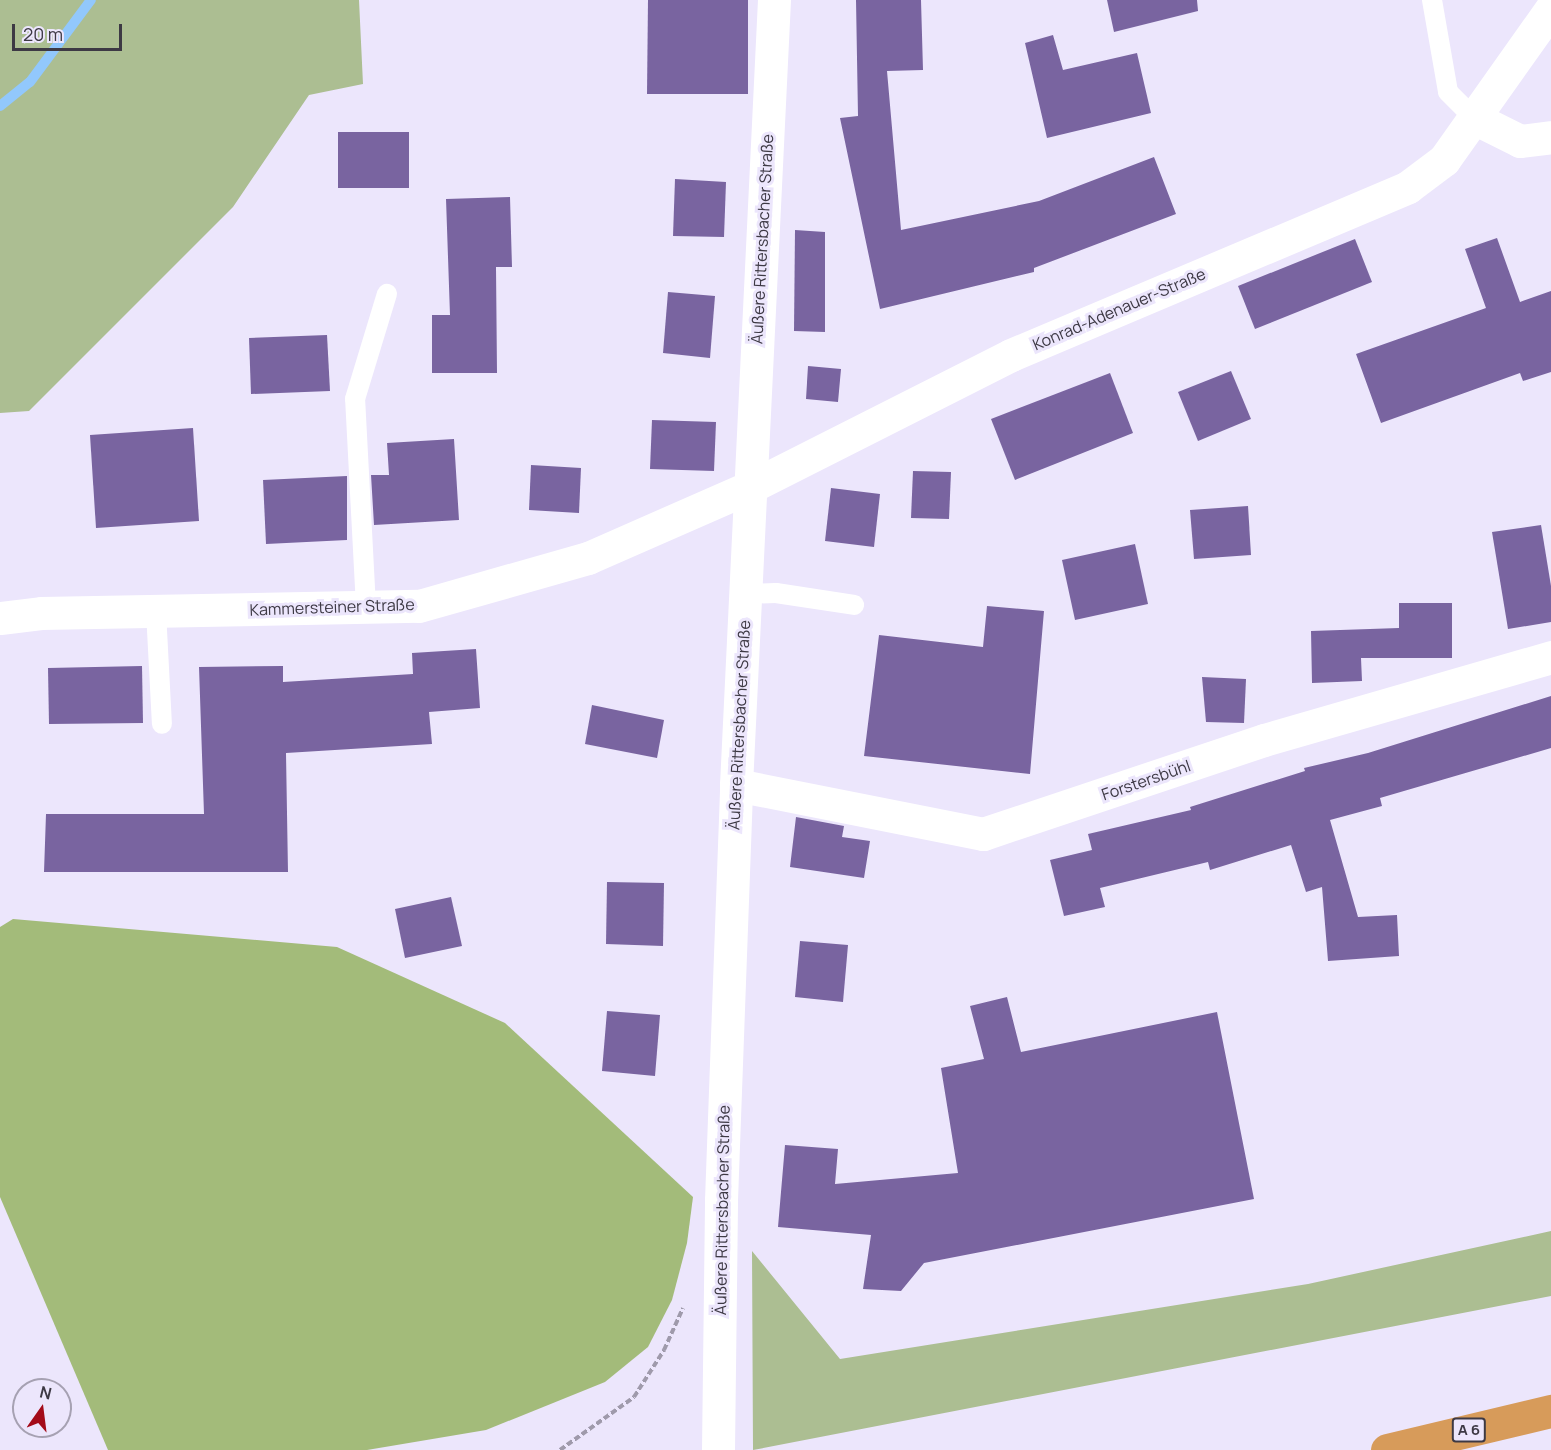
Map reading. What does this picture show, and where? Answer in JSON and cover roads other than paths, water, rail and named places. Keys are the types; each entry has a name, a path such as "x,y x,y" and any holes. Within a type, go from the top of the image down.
{"highway":[{"name":"A 6","path":"1387,1450 1551,1411"}],"street":[{"name":"Äußere Rittersbacher Straße","path":"718,1450 721,1189 736,785 774,0"},
{"name":"Konrad-Adenauer-Straße","path":"750,487 1011,355 1408,187 1444,160 1551,9"},
{"path":"1474,118 1520,141 1551,137"},
{"name":"Kammersteiner Straße","path":"0,618 156,611 419,606 588,558 750,487"},
{"name":"Forstersbühl","path":"736,785 983,834 1264,740 1551,657"}],"lane":[{"path":"1432,0 1448,92 1474,118"},
{"path":"366,607 355,399 387,294"},
{"path":"745,594 776,593 854,605"},
{"path":"156,611 162,724"}],"waterway":[{"path":"0,106 30,82 91,0"}]}
